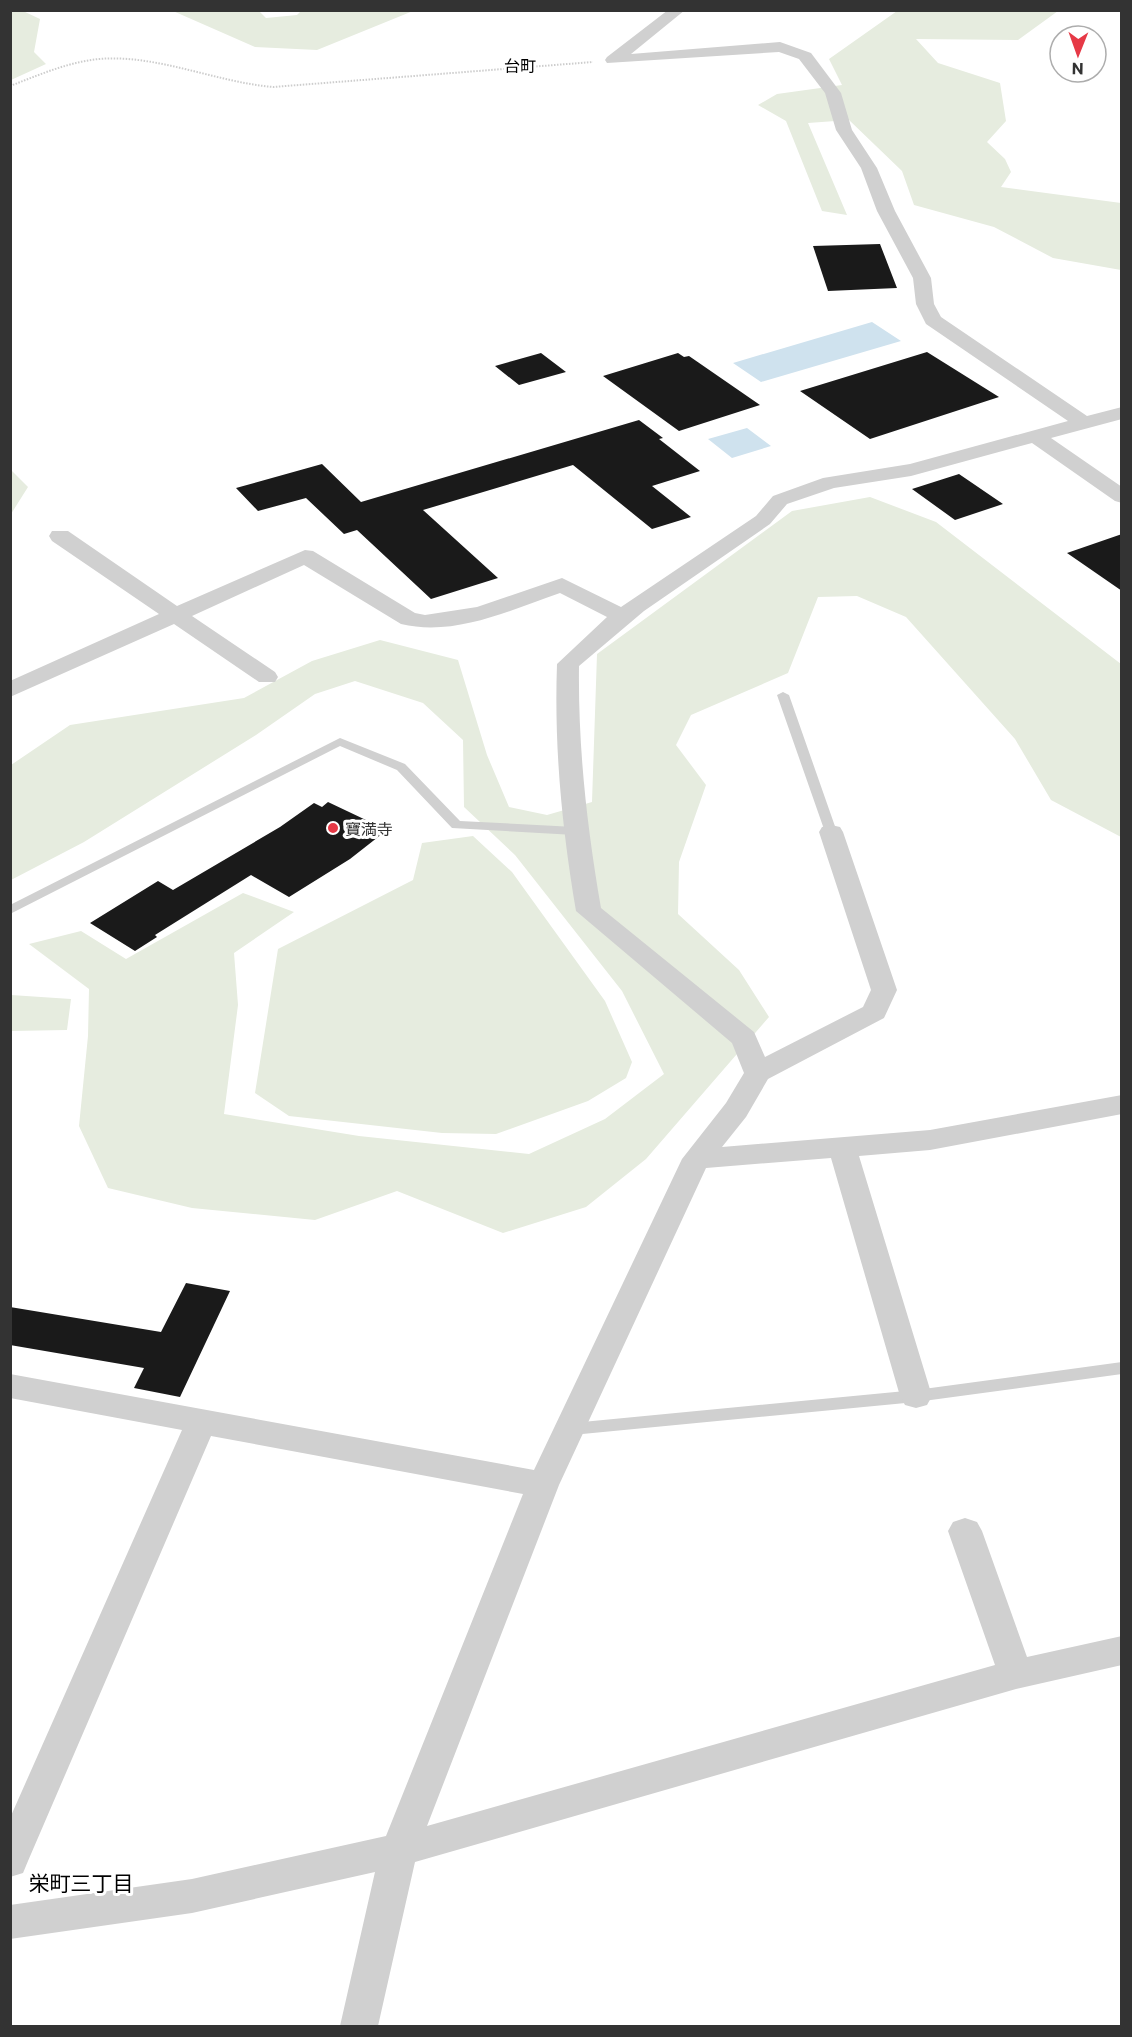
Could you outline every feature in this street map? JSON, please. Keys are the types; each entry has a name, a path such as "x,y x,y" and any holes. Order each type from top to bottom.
{"street":[{"path":"613,60 678,10"},
{"path":"613,60 780,47 805,56 833,93 844,130 869,168 886,211 922,278 925,304 933,320 1085,424"},
{"path":"758,1073 744,1038 589,911 575,831 566,700 568,664 585,646 624,616 763,520 780,500 830,482 911,470 1122,413"},
{"path":"1036,437 1122,497"},
{"path":"60,536 267,676"},
{"path":"10,690 304,556 410,619 423,623 453,620 562,585 624,616"},
{"path":"359,2026 399,1850 543,1485 572,1429 696,1159 736,1110 758,1073 874,1012 884,990 831,832"},
{"path":"696,1159 930,1140 1122,1104"},
{"path":"842,1148 916,1396"},
{"path":"10,1386 543,1485"},
{"path":"10,1862 202,1420"},
{"path":"965,1531 1016,1674"},
{"path":"10,1923 192,1896 399,1850 1016,1674 1122,1650"}],"lane":[{"path":"783,695 831,832"},
{"path":"10,910 340,742 401,766 456,825 575,831"},
{"path":"572,1429 916,1396 1122,1368"}],"path":[{"path":"10,86 79,62 112,59 147,63 244,86 273,87 613,60"}],"shaded area":[{"path":"10,11 23,11 40,19 34,52 46,64 11,80"},
{"path":"173,11 259,11 266,18 297,15 301,11 413,11 317,50 255,47"},
{"path":"897,11 1058,11 1018,40 916,39 938,63 1000,83 1006,121 987,142 1005,159 1011,172 1001,187 1121,203 1121,270 1053,258 994,227 914,205 902,171 849,120 808,123 847,215 822,211 786,121 758,105 777,94 842,85 829,59"},
{"path":"11,470 28,487 11,514"},
{"path":"870,497 936,522 1121,664 1121,837 1051,800 1015,739 906,617 857,596 818,597 788,673 691,715 676,745 706,785 679,862 678,914 739,970 769,1017 646,1159 586,1207 503,1233 397,1191 315,1220 192,1208 108,1188 79,1126 88,1036 89,989 29,944 81,931 126,959 243,893 294,912 234,953 238,1005 224,1114 359,1136 529,1154 605,1119 664,1074 622,991 515,855 464,807 463,740 423,703 355,681 315,694 256,735 84,842 11,880 11,765 70,725 244,698 312,661 380,640 458,660 487,755 509,807 547,815 592,802 597,654 792,511"},
{"path":"473,836 512,872 605,1001 632,1062 626,1078 588,1101 496,1134 442,1133 289,1116 255,1093 278,949 413,880 422,843"},
{"path":"11,995 71,999 67,1030 11,1031"}],"water":[{"path":"872,322 901,341 761,382 733,363"},
{"path":"747,428 771,446 732,458 708,439"}],"building":[{"path":"880,244 897,288 828,291 813,246"},
{"path":"927,352 999,397 870,439 800,391"},
{"path":"541,353 566,372 519,385 495,366"},
{"path":"678,353 684,357 689,356 760,405 679,431 603,376"},
{"path":"639,420 700,471 652,486 691,517 652,529 573,465 423,510 498,578 431,599 357,530 344,534 306,498 258,511 236,488 322,464 361,502"},
{"path":"959,474 1003,504 955,520 912,489"},
{"path":"1122,534 1122,591 1067,553"},
{"path":"328,802 387,830 350,859 289,897 251,875 155,935 157,937 135,951 90,923 158,881 173,890 280,827 314,803 322,807"},
{"path":"186,1283 230,1291 180,1397 134,1388 144,1368 10,1345 10,1307 161,1332"}],"place":[{"name":"寶満寺","path":"333,828"}],"district":[{"name":"台町","path":"520,65"},
{"name":"栄町三丁目","path":"81,1882"}]}
